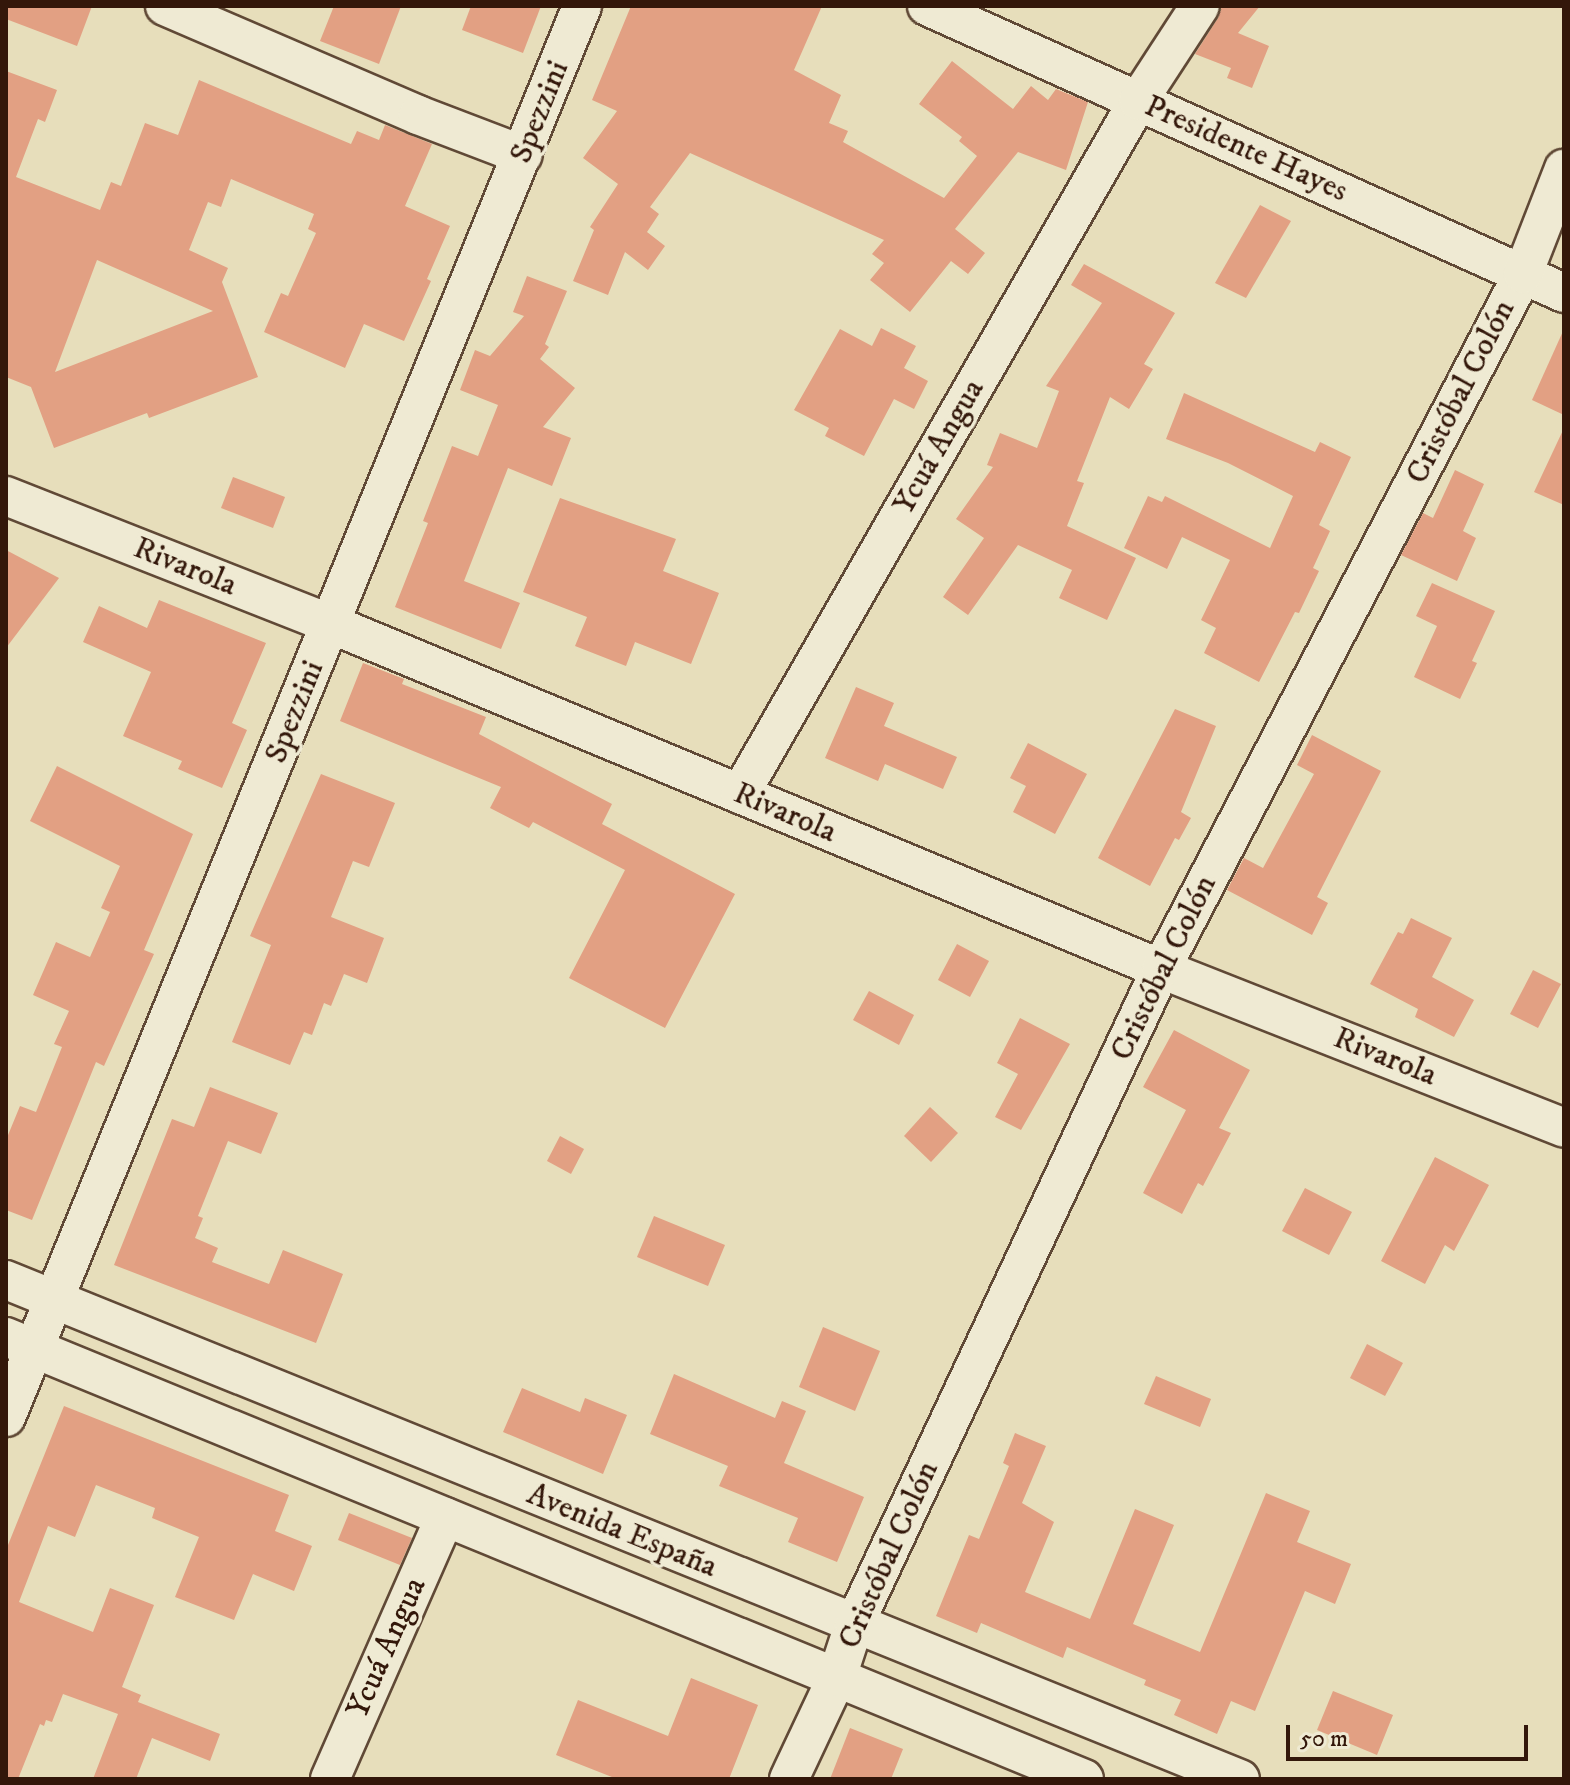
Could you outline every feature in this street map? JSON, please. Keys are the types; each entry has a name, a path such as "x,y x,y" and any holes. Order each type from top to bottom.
{"street":[{"path":"165,6 418,115 523,155"},
{"name":"Spezzini","path":"6,1417 20,1343 53,1301 582,6"},
{"name":"Presidente Hayes","path":"927,6 1564,293"},
{"name":"Ycuá Angua","path":"740,794 1138,101 1200,6"},
{"name":"Cristóbal Colón","path":"789,1779 837,1677 854,1625 1161,969 1523,274 1564,169"},
{"name":"Rivarola","path":"6,496 331,624 1161,969 1564,1128"},
{"name":"Avenida España","path":"6,1280 1240,1779"},
{"name":"Avenida España","path":"20,1343 1084,1779"},
{"name":"Ycuá Angua","path":"330,1779 445,1517"}],"building":[{"path":"6,6 92,6 77,46 6,19"},
{"path":"334,6 401,6 379,64 320,41"},
{"path":"471,6 541,6 523,53 462,30"},
{"path":"631,6 822,6 794,70 841,95 829,123 848,131 843,142 944,198 977,156 959,141 962,137 919,104 952,61 1013,109 1031,86 1048,100 1056,89 1088,102 1066,170 1018,152 955,229 985,253 968,274 951,261 910,312 870,280 884,263 872,254 884,240 690,153 650,207 659,214 647,232 665,246 648,270 625,252 608,295 573,281 594,230 590,227 618,184 583,158 617,111 592,100"},
{"path":"1222,6 1260,6 1238,33 1269,46 1252,88 1227,78 1231,68 1195,54"},
{"path":"6,71 57,90 45,122 38,119 16,177 100,210 111,182 121,186 145,123 178,135 199,80 351,144 357,131 379,140 385,125 432,144 405,206 450,226 427,279 431,281 404,341 364,324 345,368 264,332 281,293 288,296 316,233 308,229 314,214 231,179 221,207 208,202 189,250 228,268 222,282 258,377 149,418 147,413 54,448 31,387 6,377","holes":["97,260 213,311 55,372"]},
{"path":"1260,205 1291,221 1246,298 1215,283"},
{"path":"1084,264 1175,313 1144,364 1153,369 1129,409 1110,397 1077,481 1084,483 1067,526 1136,558 1107,620 1059,598 1072,570 1018,545 968,615 943,597 984,538 956,519 993,467 987,465 1000,433 1037,448 1059,391 1046,386 1102,303 1071,285"},
{"path":"527,276 567,291 545,344 549,347 540,359 575,388 543,427 571,438 552,486 508,468 464,581 520,603 501,649 395,607 428,523 423,521 452,446 478,456 498,405 460,390 475,350 490,356 524,316 513,312"},
{"path":"881,328 916,346 904,368 928,381 914,409 894,399 864,456 825,436 829,428 794,410 840,329 872,346"},
{"path":"1564,329 1564,415 1532,400"},
{"path":"1184,393 1315,452 1320,442 1351,457 1319,525 1330,531 1313,568 1319,571 1259,682 1204,653 1216,628 1201,620 1230,560 1182,537 1167,569 1124,548 1148,496 1162,502 1165,496 1270,548 1293,496 1228,463 1166,439"},
{"path":"1564,428 1564,505 1534,492"},
{"path":"1455,470 1484,484 1463,531 1476,538 1457,581 1401,555 1423,513 1433,518"},
{"path":"233,477 285,497 273,528 221,508"},
{"path":"560,498 676,539 663,571 719,593 691,664 635,642 626,666 575,646 587,617 523,592"},
{"path":"6,550 59,578 6,648"},
{"path":"1432,583 1495,611 1472,661 1477,663 1460,699 1414,677 1437,626 1416,616"},
{"path":"159,600 266,643 232,723 247,730 222,788 178,769 182,761 123,736 151,672 83,642 99,606 147,628"},
{"path":"363,663 404,679 402,684 486,717 479,734 612,804 602,824 735,894 665,1028 569,978 625,870 533,822 529,828 490,808 501,787 340,721"},
{"path":"856,687 894,703 884,726 957,757 943,789 885,764 878,781 825,758"},
{"path":"1175,709 1216,726 1181,812 1191,818 1179,840 1175,838 1150,886 1098,858"},
{"path":"1312,735 1381,771 1317,897 1328,903 1312,935 1227,890 1244,858 1263,868 1314,774 1297,765"},
{"path":"1028,743 1087,774 1055,834 1013,812 1026,786 1010,778"},
{"path":"57,766 193,834 144,950 154,954 104,1066 96,1062 32,1220 6,1210 6,1140 20,1106 36,1112 62,1047 54,1044 69,1011 33,995 56,942 90,957 110,912 101,908 120,866 30,821"},
{"path":"321,774 395,803 369,867 353,861 331,917 384,938 367,983 344,974 331,1006 324,1003 312,1035 304,1032 290,1065 232,1042 271,945 250,936"},
{"path":"1411,918 1452,938 1432,977 1474,1000 1454,1037 1415,1017 1418,1009 1370,984 1398,932 1403,934"},
{"path":"957,944 989,961 970,997 938,980"},
{"path":"1533,970 1561,984 1538,1028 1510,1014"},
{"path":"869,991 914,1015 899,1045 853,1020"},
{"path":"1020,1018 1070,1044 1021,1130 995,1117 1018,1074 997,1063"},
{"path":"1174,1030 1250,1070 1219,1128 1231,1133 1203,1186 1198,1183 1182,1214 1143,1193 1186,1110 1143,1087"},
{"path":"210,1087 278,1113 261,1154 228,1141 198,1216 203,1218 195,1238 218,1248 212,1262 269,1284 283,1250 343,1274 316,1343 114,1265 172,1119 194,1127"},
{"path":"930,1107 958,1133 931,1162 904,1136"},
{"path":"560,1136 584,1149 571,1174 547,1161"},
{"path":"1435,1157 1489,1185 1454,1251 1445,1245 1425,1284 1381,1261"},
{"path":"1305,1188 1352,1212 1329,1255 1282,1231"},
{"path":"654,1216 725,1245 708,1286 637,1257"},
{"path":"823,1327 880,1351 855,1411 799,1387"},
{"path":"1367,1344 1403,1363 1385,1396 1350,1378"},
{"path":"674,1374 775,1418 782,1401 806,1411 784,1463 864,1497 837,1562 788,1542 798,1518 719,1486 728,1466 650,1434"},
{"path":"1156,1376 1211,1399 1200,1427 1144,1404"},
{"path":"522,1388 580,1412 585,1398 627,1415 603,1474 503,1432"},
{"path":"64,1406 289,1495 275,1531 312,1546 294,1591 253,1574 234,1620 175,1597 199,1537 152,1518 155,1508 96,1485 75,1537 48,1526 19,1602 93,1632 110,1588 154,1605 122,1687 141,1695 138,1702 220,1734 210,1761 152,1738 136,1779 93,1779 118,1714 63,1694 52,1722 46,1720 44,1726 40,1724 18,1779 6,1779 6,1550"},
{"path":"1015,1433 1046,1446 1022,1503 1054,1522 1025,1592 1090,1619 1135,1509 1174,1525 1133,1624 1200,1652 1266,1493 1310,1511 1297,1542 1351,1564 1335,1604 1305,1591 1255,1711 1231,1701 1217,1734 1174,1715 1181,1700 1144,1685 1146,1680 1067,1647 1063,1658 981,1623 977,1633 936,1616 969,1535 979,1539 1009,1466 1003,1463"},
{"path":"349,1513 412,1538 400,1565 338,1540"},
{"path":"691,1678 758,1705 729,1779 617,1779 556,1755 578,1700 668,1736"},
{"path":"1333,1691 1393,1715 1377,1755 1317,1730"},
{"path":"850,1728 903,1749 891,1779 830,1779"}]}
